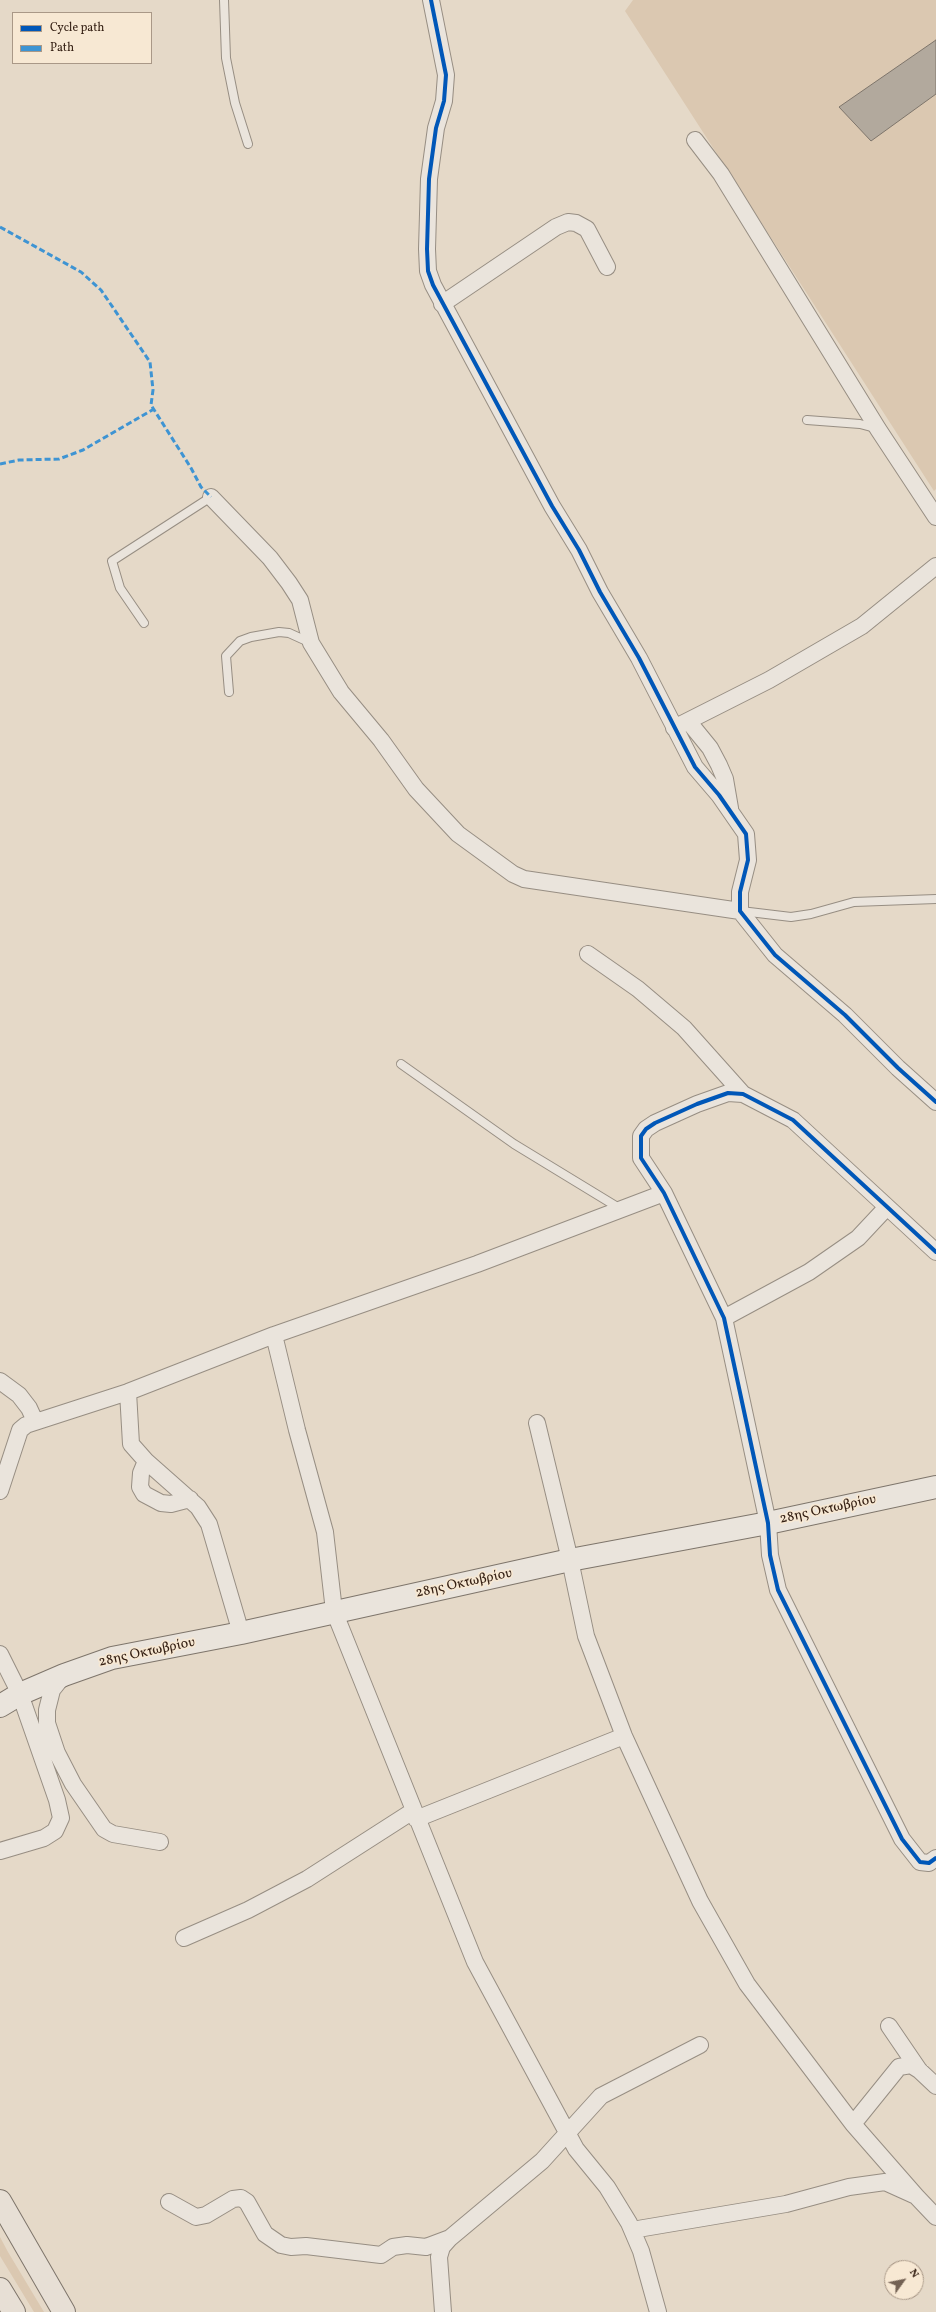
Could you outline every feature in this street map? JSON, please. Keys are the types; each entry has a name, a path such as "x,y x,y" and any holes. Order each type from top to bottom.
{"highway":[{"path":"0,2201 64,2312"},
{"path":"0,2289 14,2312"}],"street":[{"path":"431,0 446,76 444,101 436,128 431,160 427,249 428,271 442,304 552,506 580,550 600,592 639,658 695,767 731,812 746,834 748,860 740,892 740,911 774,955 845,1015 898,1068 936,1102"},
{"path":"695,140 721,174 878,429 936,517"},
{"path":"442,304 556,227 568,222 576,223 587,229 607,267"},
{"path":"211,497 270,558 289,583 300,600 311,643 341,692 381,740 416,789 458,834 513,874 524,879 740,911"},
{"path":"674,728 769,680 862,626 936,566"},
{"path":"688,721 710,748 719,765 725,779 731,812"},
{"path":"588,954 638,989 684,1028 743,1094"},
{"path":"936,1252 793,1120 743,1094 735,1092 697,1104 646,1129 640,1142 641,1158 664,1193 724,1318 768,1523 770,1555 778,1590 902,1839 920,1862 929,1863 936,1858"},
{"path":"0,1491 20,1430 35,1422 128,1392 274,1334 477,1264 619,1208 664,1193"},
{"path":"724,1318 810,1272 858,1238 887,1206"},
{"path":"274,1334 297,1430 325,1532 334,1611 347,1640 415,1815 480,1972 576,2149 607,2187 632,2230 641,2251 658,2312"},
{"path":"0,1381 19,1395 35,1422"},
{"path":"128,1392 131,1444 146,1461 190,1499 209,1524 241,1633"},
{"path":"537,1423 570,1560 586,1636 624,1736 673,1847 721,1941 747,1984 853,2124 936,2217"},
{"path":"146,1461 141,1473 140,1487 144,1494 161,1503 171,1504 190,1499"},
{"name":"28ης Οκτωβρίου","path":"0,1706 20,1694 64,1675 112,1658 241,1633 334,1611 457,1587 570,1560 768,1523 936,1487"},
{"path":"0,1654 20,1694 57,1800 61,1818 54,1831 44,1838 0,1851"},
{"path":"64,1675 52,1690 47,1710 47,1723 57,1753 74,1784 104,1829 113,1834 160,1842"},
{"path":"184,1938 248,1910 307,1880 415,1815 624,1736"},
{"path":"889,2026 920,2070 936,2086"},
{"path":"443,2312 439,2257 442,2247 450,2238 542,2161 601,2096 700,2045"},
{"path":"853,2124 899,2068 911,2066 920,2070"},
{"path":"632,2230 786,2204 865,2183 885,2182 916,2196"},
{"path":"169,2202 196,2217 206,2215 233,2199 241,2198 247,2202 265,2234 280,2245 291,2247 306,2246 381,2255 393,2247 407,2244 426,2247 450,2238"}],"lane":[{"path":"224,0 226,58 236,103 248,144"},
{"path":"807,420 860,424 878,429"},
{"path":"144,623 120,588 112,561 211,497"},
{"path":"229,692 226,656 240,641 255,636 279,632 289,634 311,643"},
{"path":"740,911 792,917 811,914 854,902 936,899"},
{"path":"401,1064 514,1144 619,1208"}],"shaded area":[{"path":"633,0 936,0 936,489 934,491 625,11"},
{"path":"0,2237 44,2312 34,2312 0,2256"}],"building":[{"path":"936,40 936,94 871,141 839,107"}],"marked path":[{"path":"0,227 81,272 101,290 150,362 153,390 151,405 191,468 201,487 211,497"},
{"path":"0,464 19,460 59,459 83,450 154,409"}],"cycle path":[{"path":"431,0 446,75 444,101 436,128 429,179 427,249 428,271 433,285 552,506 579,550 600,592 639,658 695,767 719,795 746,834 748,860 740,892 740,911 775,955 845,1015 898,1068 936,1102"},
{"path":"936,1252 793,1120 743,1094 728,1093 697,1104 655,1123 646,1129 641,1136 641,1158 664,1193 724,1318 768,1523 770,1555 778,1590 902,1839 920,1862 929,1863 936,1858"}]}
